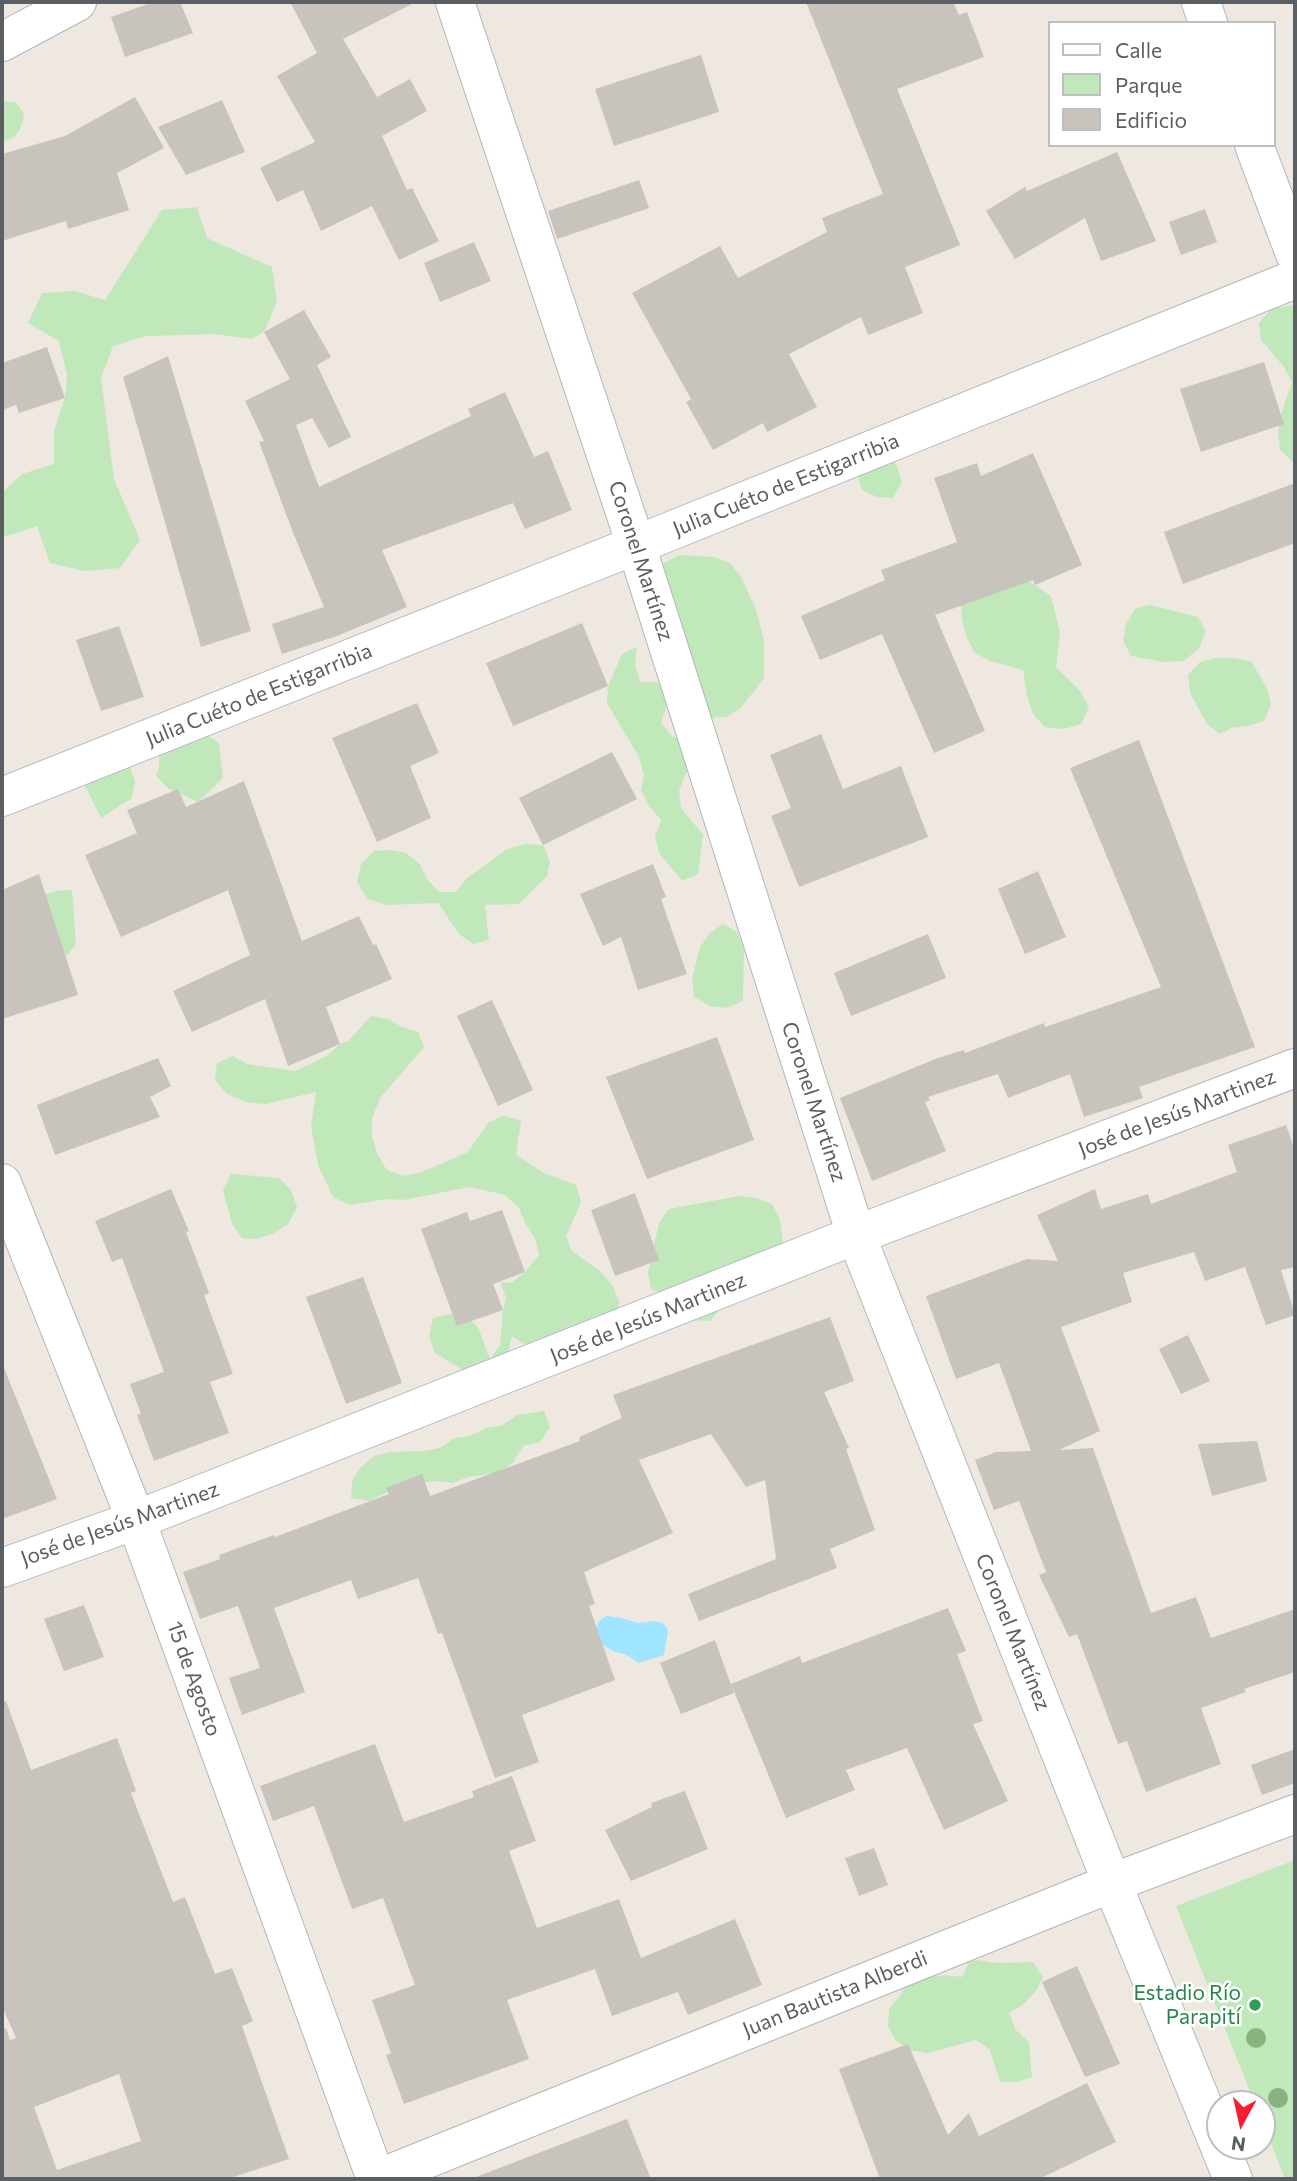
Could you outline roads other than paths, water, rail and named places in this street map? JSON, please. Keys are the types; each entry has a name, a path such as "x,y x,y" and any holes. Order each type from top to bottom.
{"street":[{"path":"2,43 77,2"},
{"name":"Coronel Martínez","path":"455,2 636,545 856,1235 1112,1883 1233,2179"},
{"path":"1200,2 1208,21"},
{"path":"1255,147 1295,254"},
{"name":"Julia Cuéto de Estigarribia","path":"2,797 1295,279"},
{"name":"José de Jesús Martinez","path":"2,1568 136,1520 856,1235 1295,1068"},
{"name":"15 de Agosto","path":"2,1183 136,1520 376,2179"},
{"name":"Juan Bautista Alberdi","path":"376,2179 1112,1883 1295,1814"}],"water":[{"path":"606,1616 638,1623 655,1621 664,1624 668,1630 664,1655 639,1663 601,1644 596,1629 599,1621"}],"place":[{"name":"Estadio Río Parapití","path":"1255,2005"}]}
